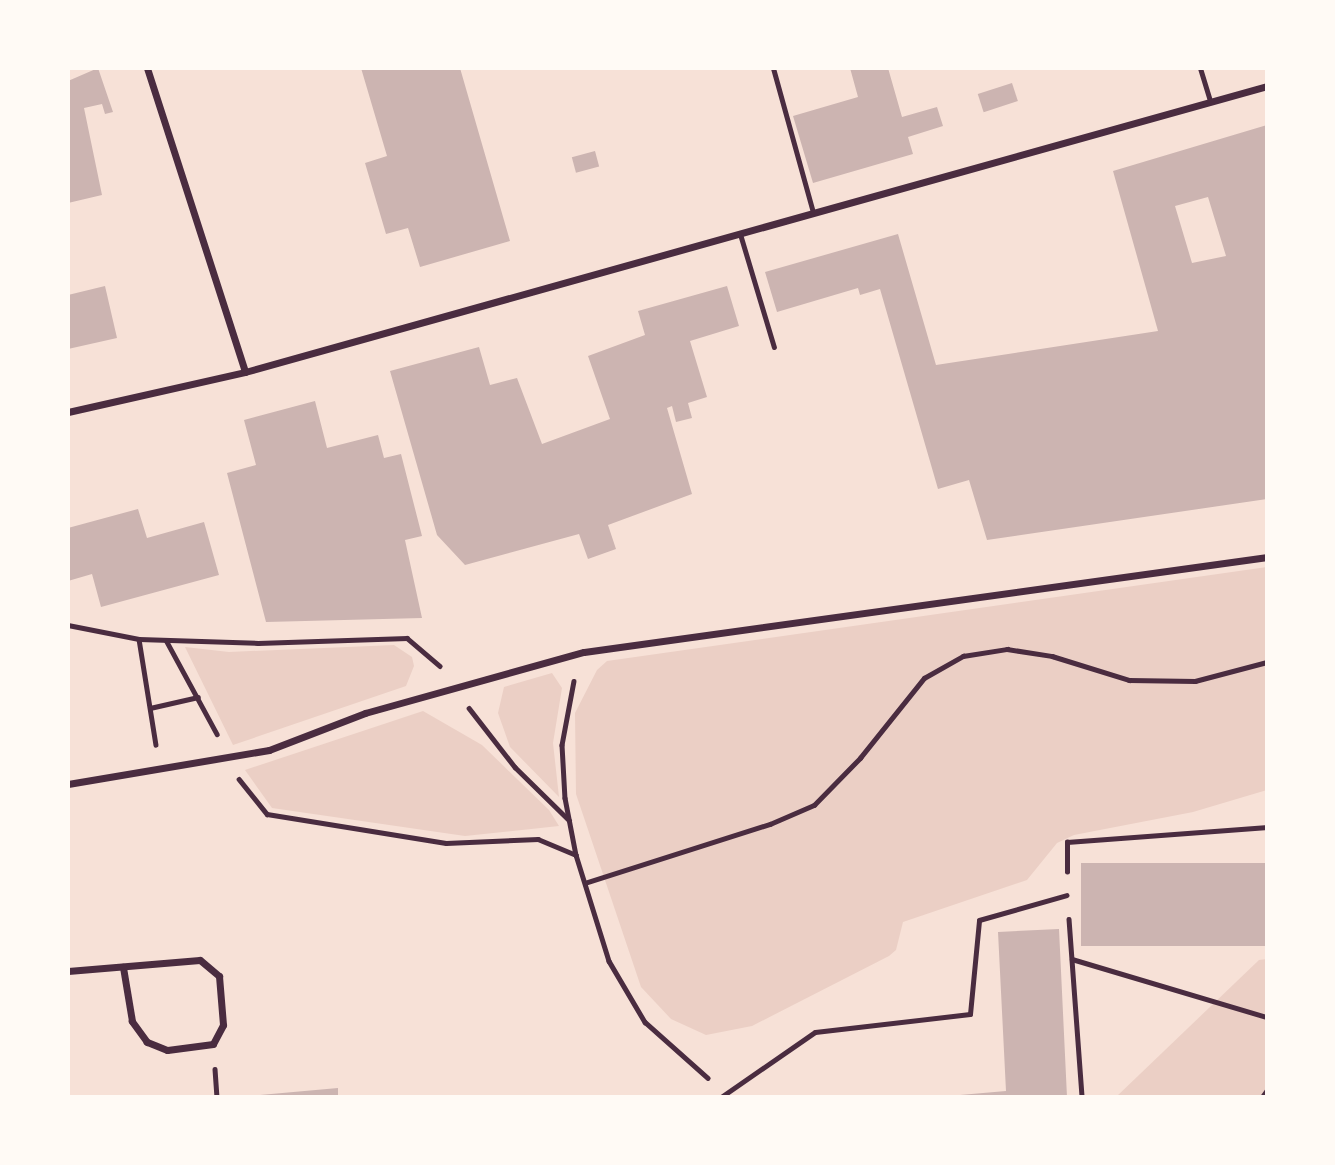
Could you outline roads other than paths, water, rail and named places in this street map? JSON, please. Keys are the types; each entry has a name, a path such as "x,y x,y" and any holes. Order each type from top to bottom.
{"street":[{"path":"146,68 245,372"},
{"path":"68,412 245,372 1267,86"},
{"path":"68,784 230,760 269,750 365,713 584,652 1267,556"},
{"path":"68,971 200,960 219,976 223,1025 213,1044 167,1049 147,1042 132,1021 123,967"}],"lane":[{"path":"772,68 813,212"},
{"path":"1200,68 1209,101"},
{"path":"740,234 774,347"},
{"path":"723,1094 815,1032 971,1014 978,920 1067,895"}]}
